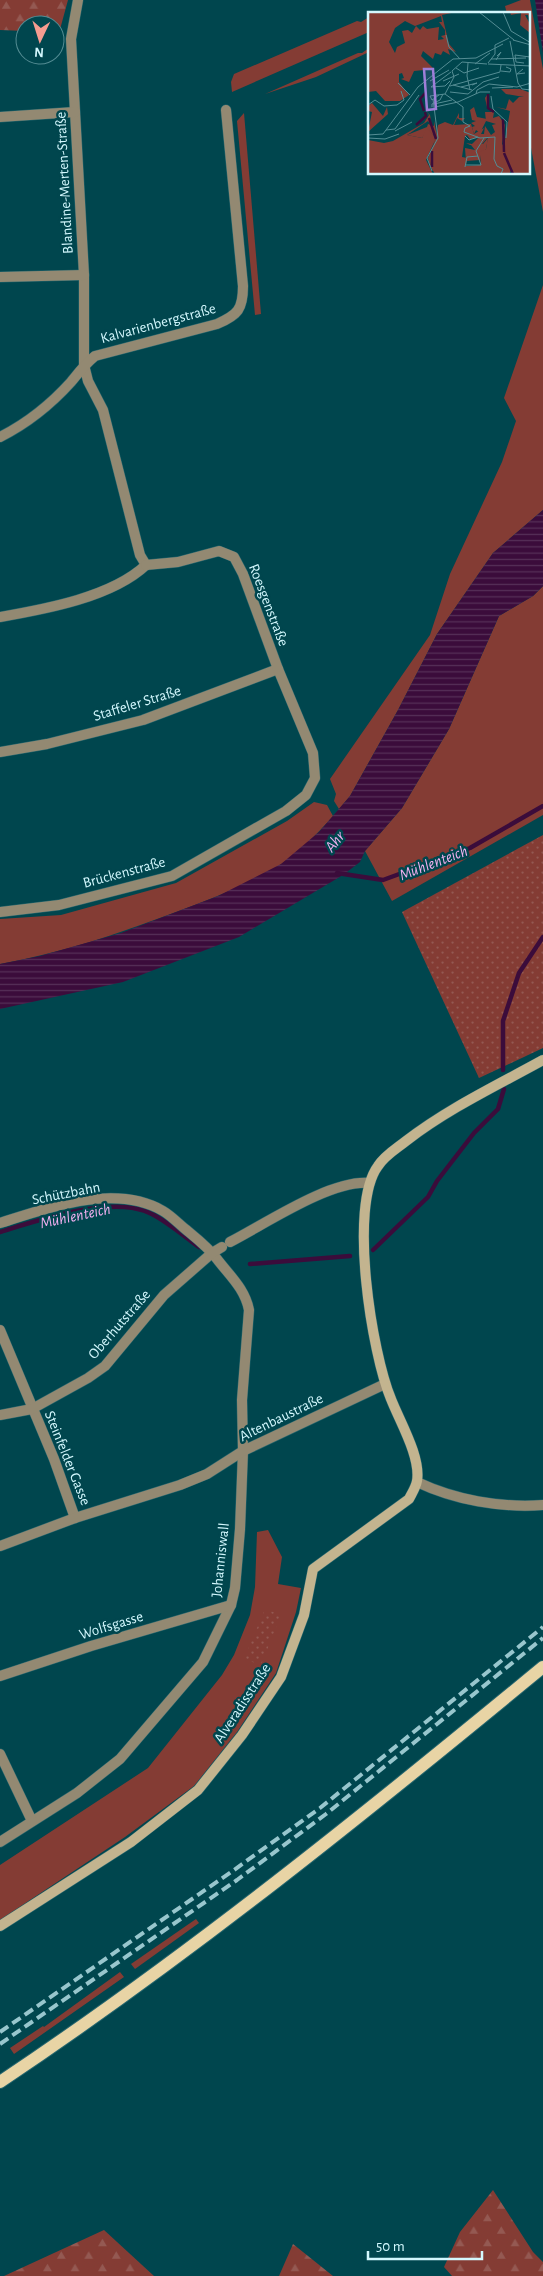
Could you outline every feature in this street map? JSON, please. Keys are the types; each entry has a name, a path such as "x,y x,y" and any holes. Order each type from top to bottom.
{"main road":[{"path":"0,2082 68,2036 255,1900 543,1667"}],"street":[{"name":"Blandine-Merten-Straße","path":"78,0 71,39 84,275 84,365"},
{"name":"Kalvarienbergstraße","path":"0,436 17,428 35,414 70,383 84,365 95,356 217,324 238,311 243,300 243,286 226,110"},
{"path":"0,117 75,112"},
{"path":"0,277 84,275"},
{"path":"0,617 73,600 113,588 135,576 146,565 140,555 103,410 88,381 84,365"},
{"name":"Roesgenstraße","path":"146,565 178,562 219,550 234,557 243,574 278,669 313,753 315,778"},
{"name":"Staffeler Straße","path":"0,752 48,744 143,720 278,669"},
{"name":"Brückenstraße","path":"0,912 59,905 172,876 286,811 306,795 315,778"},
{"path":"543,1060 441,1116 385,1157 376,1167 369,1183 366,1203 365,1280 372,1328 385,1384 417,1463 417,1482 441,1493 515,1507 543,1505"},
{"name":"Oberhutstraße","path":"0,1415 32,1408 88,1378 105,1366 164,1295 212,1253 226,1244 322,1193 355,1182 369,1183"},
{"name":"Schützbahn","path":"0,1224 70,1204 100,1199 129,1199 163,1211 212,1253"},
{"name":"Johanniswall","path":"0,1842 77,1793 120,1759 203,1662 230,1605 235,1588 240,1529 243,1451 242,1400 249,1310 247,1300 241,1290 212,1253"},
{"name":"Steinfelder Gasse","path":"0,1330 54,1458 75,1518"},
{"name":"Altenbaustraße","path":"0,1546 75,1518 180,1485 207,1474 243,1451 385,1384"},
{"name":"Alveradisstraße","path":"0,1926 131,1842 198,1790 242,1735 281,1677 304,1615 313,1569 409,1499 417,1482"},
{"name":"Wolfsgasse","path":"0,1676 90,1646 230,1605"},
{"path":"0,1754 32,1821"}],"green space":[{"path":"0,0 68,0 64,15 15,15 15,31 0,30"},
{"path":"521,0 530,0 543,69 543,212 530,142 530,12 506,12 505,6"},
{"path":"368,18 368,32 232,92 231,82 234,74 357,21 361,22"},
{"path":"368,49 368,52 316,77 265,94 358,53 362,53"},
{"path":"244,113 261,314 255,315 237,121"},
{"path":"543,285 543,510 493,553 437,634 398,710 350,796 339,809 334,801 336,794 330,779 430,635 450,574 502,462 516,421 504,398"},
{"path":"543,586 543,815 392,901 365,851 402,808 449,729 499,616 533,596"},
{"path":"314,802 327,805 333,816 295,854 255,879 203,902 111,935 67,949 0,964 0,919 61,915 176,883 287,821"},
{"path":"543,835 543,1048 479,1078 402,912"},
{"path":"268,1530 282,1557 278,1584 301,1588 296,1612 276,1673 237,1732 194,1786 125,1837 0,1920 0,1865 148,1768 222,1675 234,1655 250,1615 255,1587 257,1532"},
{"path":"265,1609 281,1615 261,1665 244,1659"},
{"path":"196,1919 199,1923 135,1969 131,1964"},
{"path":"120,1972 124,1977 14,2054 10,2048 44,2027"},
{"path":"493,2190 533,2252 543,2262 543,2276 452,2276 444,2267 460,2232"},
{"path":"104,2230 154,2276 4,2276"},
{"path":"293,2244 333,2276 279,2276"}],"water":[{"path":"535,0 543,0 543,53"},
{"name":"Ahr","path":"543,510 543,586 533,596 499,616 449,729 402,808 365,851 360,862 343,875 239,937 123,982 0,1009 0,964 40,956 121,933 218,896 281,864 319,832 350,796 398,710 437,634 493,553"}],"waterway":[{"name":"Mühlenteich","path":"337,873 383,880 470,848 543,806"},
{"name":"Mühlenteich","path":"503,1070 503,1021 519,973 543,937"},
{"name":"Mühlenteich","path":"373,1250 428,1197 437,1181 474,1133 498,1109 504,1089"},
{"name":"Mühlenteich","path":"0,1232 53,1216 93,1208 130,1207 158,1217 199,1247"},
{"name":"Mühlenteich","path":"250,1264 350,1256"}],"railway":[{"path":"0,2032 320,1808 543,1627"},
{"path":"0,2044 237,1880 326,1814 543,1638"}]}
